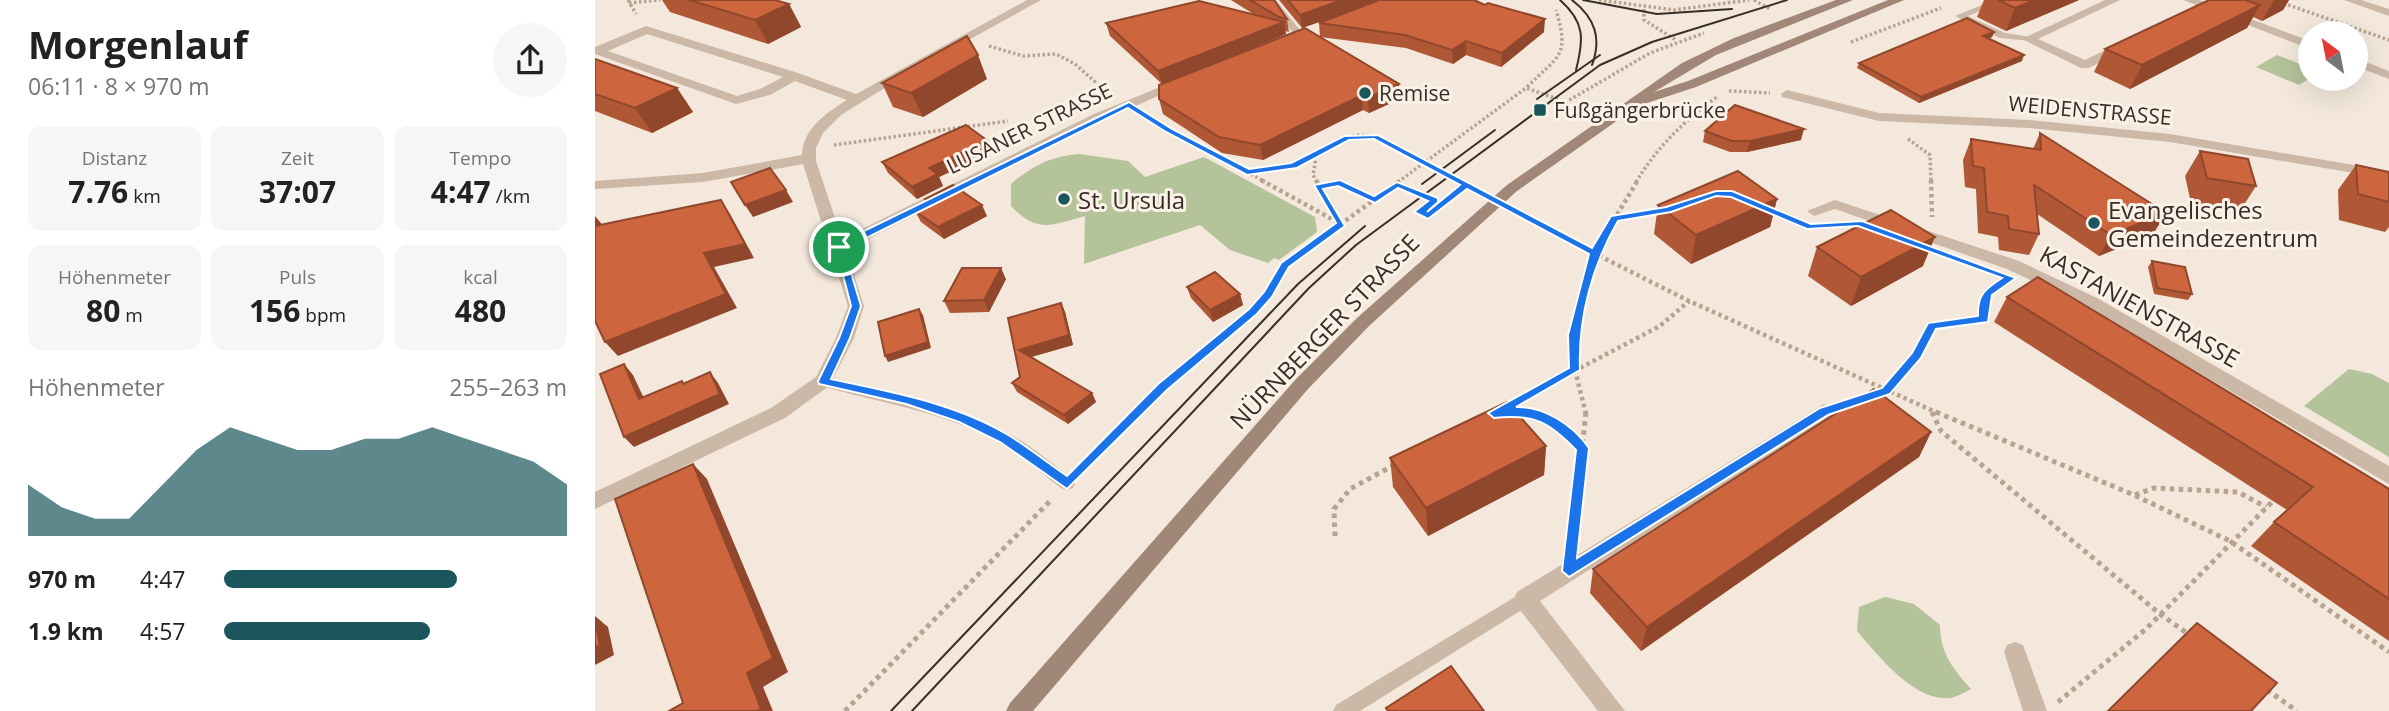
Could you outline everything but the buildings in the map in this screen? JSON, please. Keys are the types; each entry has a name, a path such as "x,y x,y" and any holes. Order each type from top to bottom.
{"main road":[{"path":"1633,103 1665,76 1705,55 1847,0"},
{"name":"NÜRNBERGER STRASSE","path":"1018,711 1302,384 1363,322 1512,188 1633,103 1692,84 1898,0"}],"street":[{"path":"595,502 778,413 824,381 845,338 856,306 809,153 817,131 836,113 857,99 1035,0"},
{"path":"2028,39 2114,0"},
{"path":"2189,0 2298,41"},
{"path":"2350,0 2389,13"},
{"path":"2196,13 2208,7"},
{"path":"794,76 765,92 736,100 597,51 646,30 794,76 857,99"},
{"path":"2028,39 2085,65 2134,42"},
{"path":"2368,67 2389,75"},
{"name":"LUSANER STRASSE","path":"839,247 1129,104 1190,80"},
{"name":"WEIDENSTRASSE","path":"1787,94 1879,117 2029,124 2170,138 2389,175"},
{"path":"595,185 719,176 767,169 809,153"},
{"name":"KASTANIENSTRASSE","path":"1814,211 1835,204 2013,265 2091,302 2389,476"},
{"path":"1613,711 1525,599 1824,411"},
{"path":"2015,652 2035,711"}],"lane":[{"path":"1271,0 1300,36"},
{"path":"2002,0 1960,16 2003,36 2028,39"},
{"path":"824,381 908,400 963,419 1004,438 1067,484"},
{"path":"1343,711 1525,599"}],"path":[{"path":"629,3 660,0"},
{"path":"1598,0 1644,9 1711,8 1749,0"},
{"path":"1754,0 1771,9"},
{"path":"2274,0 2389,40"},
{"path":"1840,46 1950,5"},
{"path":"1526,88 1566,102 1636,58 1677,40 1644,20 1644,9"},
{"path":"845,711 1163,387 1253,312 1268,295 1285,265 1526,88 1559,55 1565,40 1556,10"},
{"path":"964,39 1023,56 1056,54 1075,64 1115,100 1129,104 1169,131 1341,224"},
{"path":"1569,571 1586,412 1575,370 1573,335 1594,253 1650,159 1686,119 1739,84"},
{"path":"1727,90 1787,94"},
{"path":"809,153 1008,121"},
{"path":"1247,172 1294,166 1356,135 1375,136 1574,243 1689,301 1931,411 2134,495 2229,541 2389,652"},
{"path":"1903,135 1930,155 1932,237"},
{"path":"1316,157 1313,175 1317,187 1341,224"},
{"path":"1317,187 1340,183 1375,200"},
{"path":"1397,184 1435,200 1419,212 1428,216 1467,185"},
{"path":"1765,208 1799,222"},
{"path":"1614,219 1668,210"},
{"path":"1874,395 1886,391 1917,355 1932,326 1984,320 1983,304 1987,293 2011,278 1998,273"},
{"path":"1583,448 1563,429 1542,416 1521,411 1494,413 1660,326 1689,301"},
{"path":"1931,411 1941,431 2160,614 2202,644"},
{"path":"1335,536 1334,509 1350,489 1398,463"},
{"path":"2134,495 2154,488 2238,492 2266,507"},
{"path":"2046,711 2147,629 2229,541 2273,501"},
{"path":"2255,681 2297,711"}],"green space":[{"path":"2277,55 2298,63 2298,85 2256,67"},
{"path":"1079,154 1128,161 1145,177 1204,157 1315,217 1317,232 1279,260 1274,258 1268,263 1230,250 1200,225 1084,264 1085,216 1054,224 1037,224 1020,215 1011,206 1011,184 1034,167"},
{"path":"2349,369 2372,374 2389,383 2389,457 2304,406"},
{"path":"1885,597 1914,604 1940,625 1945,652 1971,689 1950,698 1923,693 1886,664 1857,631 1859,607"}],"tram line":[{"path":"1560,0 1574,16 1580,32 1576,70"},
{"path":"1572,0 1586,14 1594,29 1596,46 1594,59"},
{"path":"1583,0 1657,14 1732,9"},
{"path":"912,711 1309,288 1356,245 1600,65 1652,42 1787,0"},
{"path":"1594,59 1600,55"},
{"path":"1537,99 1594,59"},
{"path":"1592,65 1594,59"},
{"path":"1422,184 1495,130"},
{"path":"891,711 1298,284 1365,226"}],"place":[{"name":"Remise","path":"1365,93"},
{"name":"Fußgängerbrücke","path":"1540,110"},
{"name":"St. Ursula","path":"1064,199"},
{"name":"Evangelisches Gemeindezentrum","path":"2094,223"}],"route":[{"path":"839,247 856,306 845,338 824,381 908,400 963,419 1004,438 1067,484 1163,387 1253,312 1268,295 1285,265 1341,224 1317,187 1340,183 1375,200 1397,184 1435,200 1419,212 1428,216 1467,185 1594,253 1614,219 1668,210 1716,193 1732,194 1810,227 1859,223 2011,278 1987,293 1983,304 1984,320 1932,326 1917,355 1886,391 1824,411 1569,571 1583,448 1563,429 1542,416 1521,411 1494,413 1575,370 1573,335 1594,253 1521,214 1467,185 1375,136 1356,135 1347,138 1316,157 1294,166 1247,172 1169,131 1129,104 1074,128 839,247"}]}
